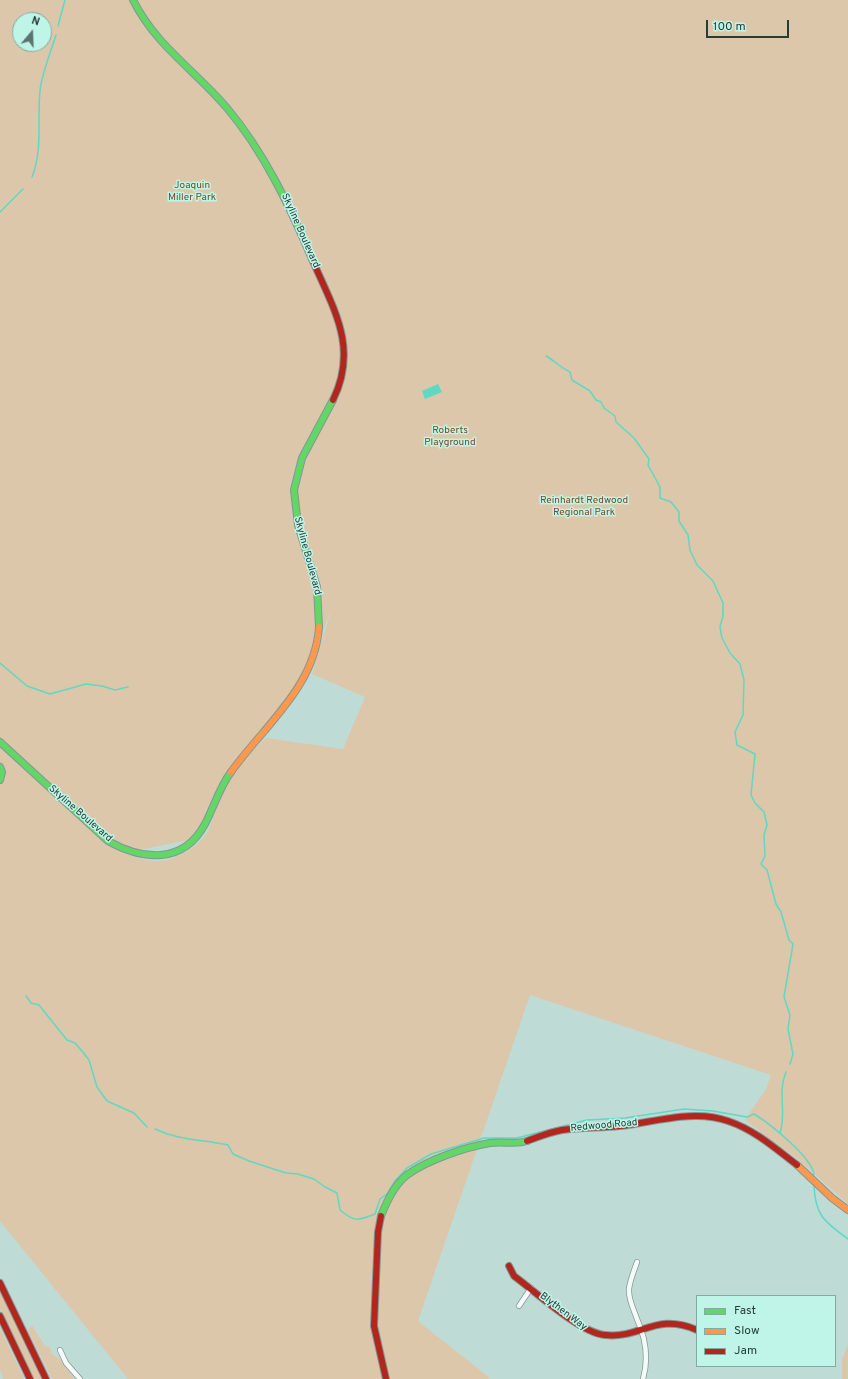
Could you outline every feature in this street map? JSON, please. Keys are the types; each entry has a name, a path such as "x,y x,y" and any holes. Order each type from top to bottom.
{"main road":[{"name":"Skyline Boulevard","path":"0,742 114,844 129,852 141,855 156,856 175,852 190,843 201,832 207,822 224,780 298,689 311,664 318,638 320,609 318,592 312,568 296,520 294,488 304,451 336,397 340,385 345,359 343,334 292,211 256,145 220,100 149,29 133,0"},
{"path":"0,767 2,772 0,780"},
{"name":"Redwood Road","path":"386,1379 374,1326 378,1232 381,1215 397,1186 407,1175 450,1153 491,1143 520,1143 560,1130 634,1124 695,1116 717,1118 729,1121 756,1134 802,1169 832,1198 848,1210"},
{"name":"Blythen Way","path":"509,1266 514,1276 590,1332 614,1337 628,1335 658,1323 677,1322 696,1330"},
{"path":"0,1283 33,1355 46,1379"},
{"path":"0,1316 30,1379"}],"street":[{"path":"637,1262 629,1290 630,1302 642,1329 647,1353 643,1379"},
{"path":"519,1306 531,1288"},
{"path":"60,1350 66,1363 80,1379"}],"green space":[{"name":"Reinhardt Redwood Regional Park","path":"0,0 848,0 848,1204 799,1160 745,1120 766,1089 771,1075 530,995 418,1321 491,1379 128,1379 0,1221","holes":["332,608 312,674 365,697 343,749 266,738 235,772 221,796 208,831 193,847 178,856 164,861 144,860 124,853 199,838 234,767 305,678"]},
{"path":"0,1292 42,1379 34,1379 0,1309"},
{"path":"32,1325 45,1346 49,1346 52,1354 60,1359 74,1379 52,1379 28,1331"},
{"path":"0,1328 24,1379 3,1379 0,1369"},
{"path":"848,1344 848,1379 842,1379 842,1360"}],"shaded area":[{"path":"438,384 442,392 425,399 422,391"}],"waterway":[{"path":"58,26 65,0"},
{"path":"32,177 39,145 39,102 41,85 56,35"},
{"path":"0,212 23,189"},
{"path":"546,356 570,372 572,380 590,391 596,400 601,402 604,408 615,416 616,422 634,438 649,459 648,465 660,487 660,498 671,502 679,512 679,521 688,535 690,550 697,565 713,581 723,603 723,616 720,627 722,638 730,653 740,664 744,680 743,715 735,732 737,745 755,754 751,795 755,803 764,812 767,825 764,835 765,856 761,864 767,870 776,904 781,912 789,940 793,944 784,997 790,1015 788,1029 793,1054 790,1064"},
{"path":"0,663 27,686 50,694 86,684 102,686 115,690 128,687"},
{"path":"26,996 31,1003 39,1005 67,1040 75,1043 89,1060 97,1087 107,1101 134,1113 147,1127"},
{"path":"780,1133 783,1118 782,1088 786,1072"},
{"path":"155,1129 182,1138 228,1145 233,1154 249,1161 286,1173 298,1174 314,1179 337,1193 340,1210 349,1217 356,1219 375,1214 380,1199 387,1194 395,1181 407,1168 431,1154 484,1138 517,1138 587,1120 625,1118 684,1109 713,1111 747,1117 754,1114 770,1125 799,1151 812,1168 814,1175"},
{"path":"814,1185 816,1204 819,1211 827,1223 848,1239"}],"traffic: fast":[{"path":"133,0 153,31 164,44 215,94 253,143 285,199 312,259"},
{"path":"319,627 317,587 298,525 294,490 302,458 333,400"},
{"path":"0,742 108,841 134,852 148,855 161,855 174,852 185,847 196,837 205,824 220,791 231,772"},
{"path":"0,767 2,772 0,780"},
{"path":"381,1216 395,1188 415,1169 436,1159 480,1145 490,1143 518,1143 527,1141"}],"traffic: slow":[{"path":"231,772 286,705 298,687 308,668 315,649 319,627"},
{"path":"797,1165 832,1198 848,1210"}],"traffic: jam":[{"path":"312,259 335,311 343,345 344,362 340,381 333,400"},
{"path":"527,1141 562,1130 620,1126 688,1116 702,1116 728,1121 747,1129 765,1140 797,1165"},
{"path":"381,1216 378,1232 374,1326 386,1379"},
{"path":"509,1266 514,1276 558,1311 595,1333 618,1335 649,1327 670,1324 683,1325 696,1330"},
{"path":"0,1283 46,1379"},
{"path":"0,1316 30,1379"}],"park label":[{"name":"Joaquin Miller Park","path":"192,192"},
{"name":"Roberts Playground","path":"450,436"}]}
